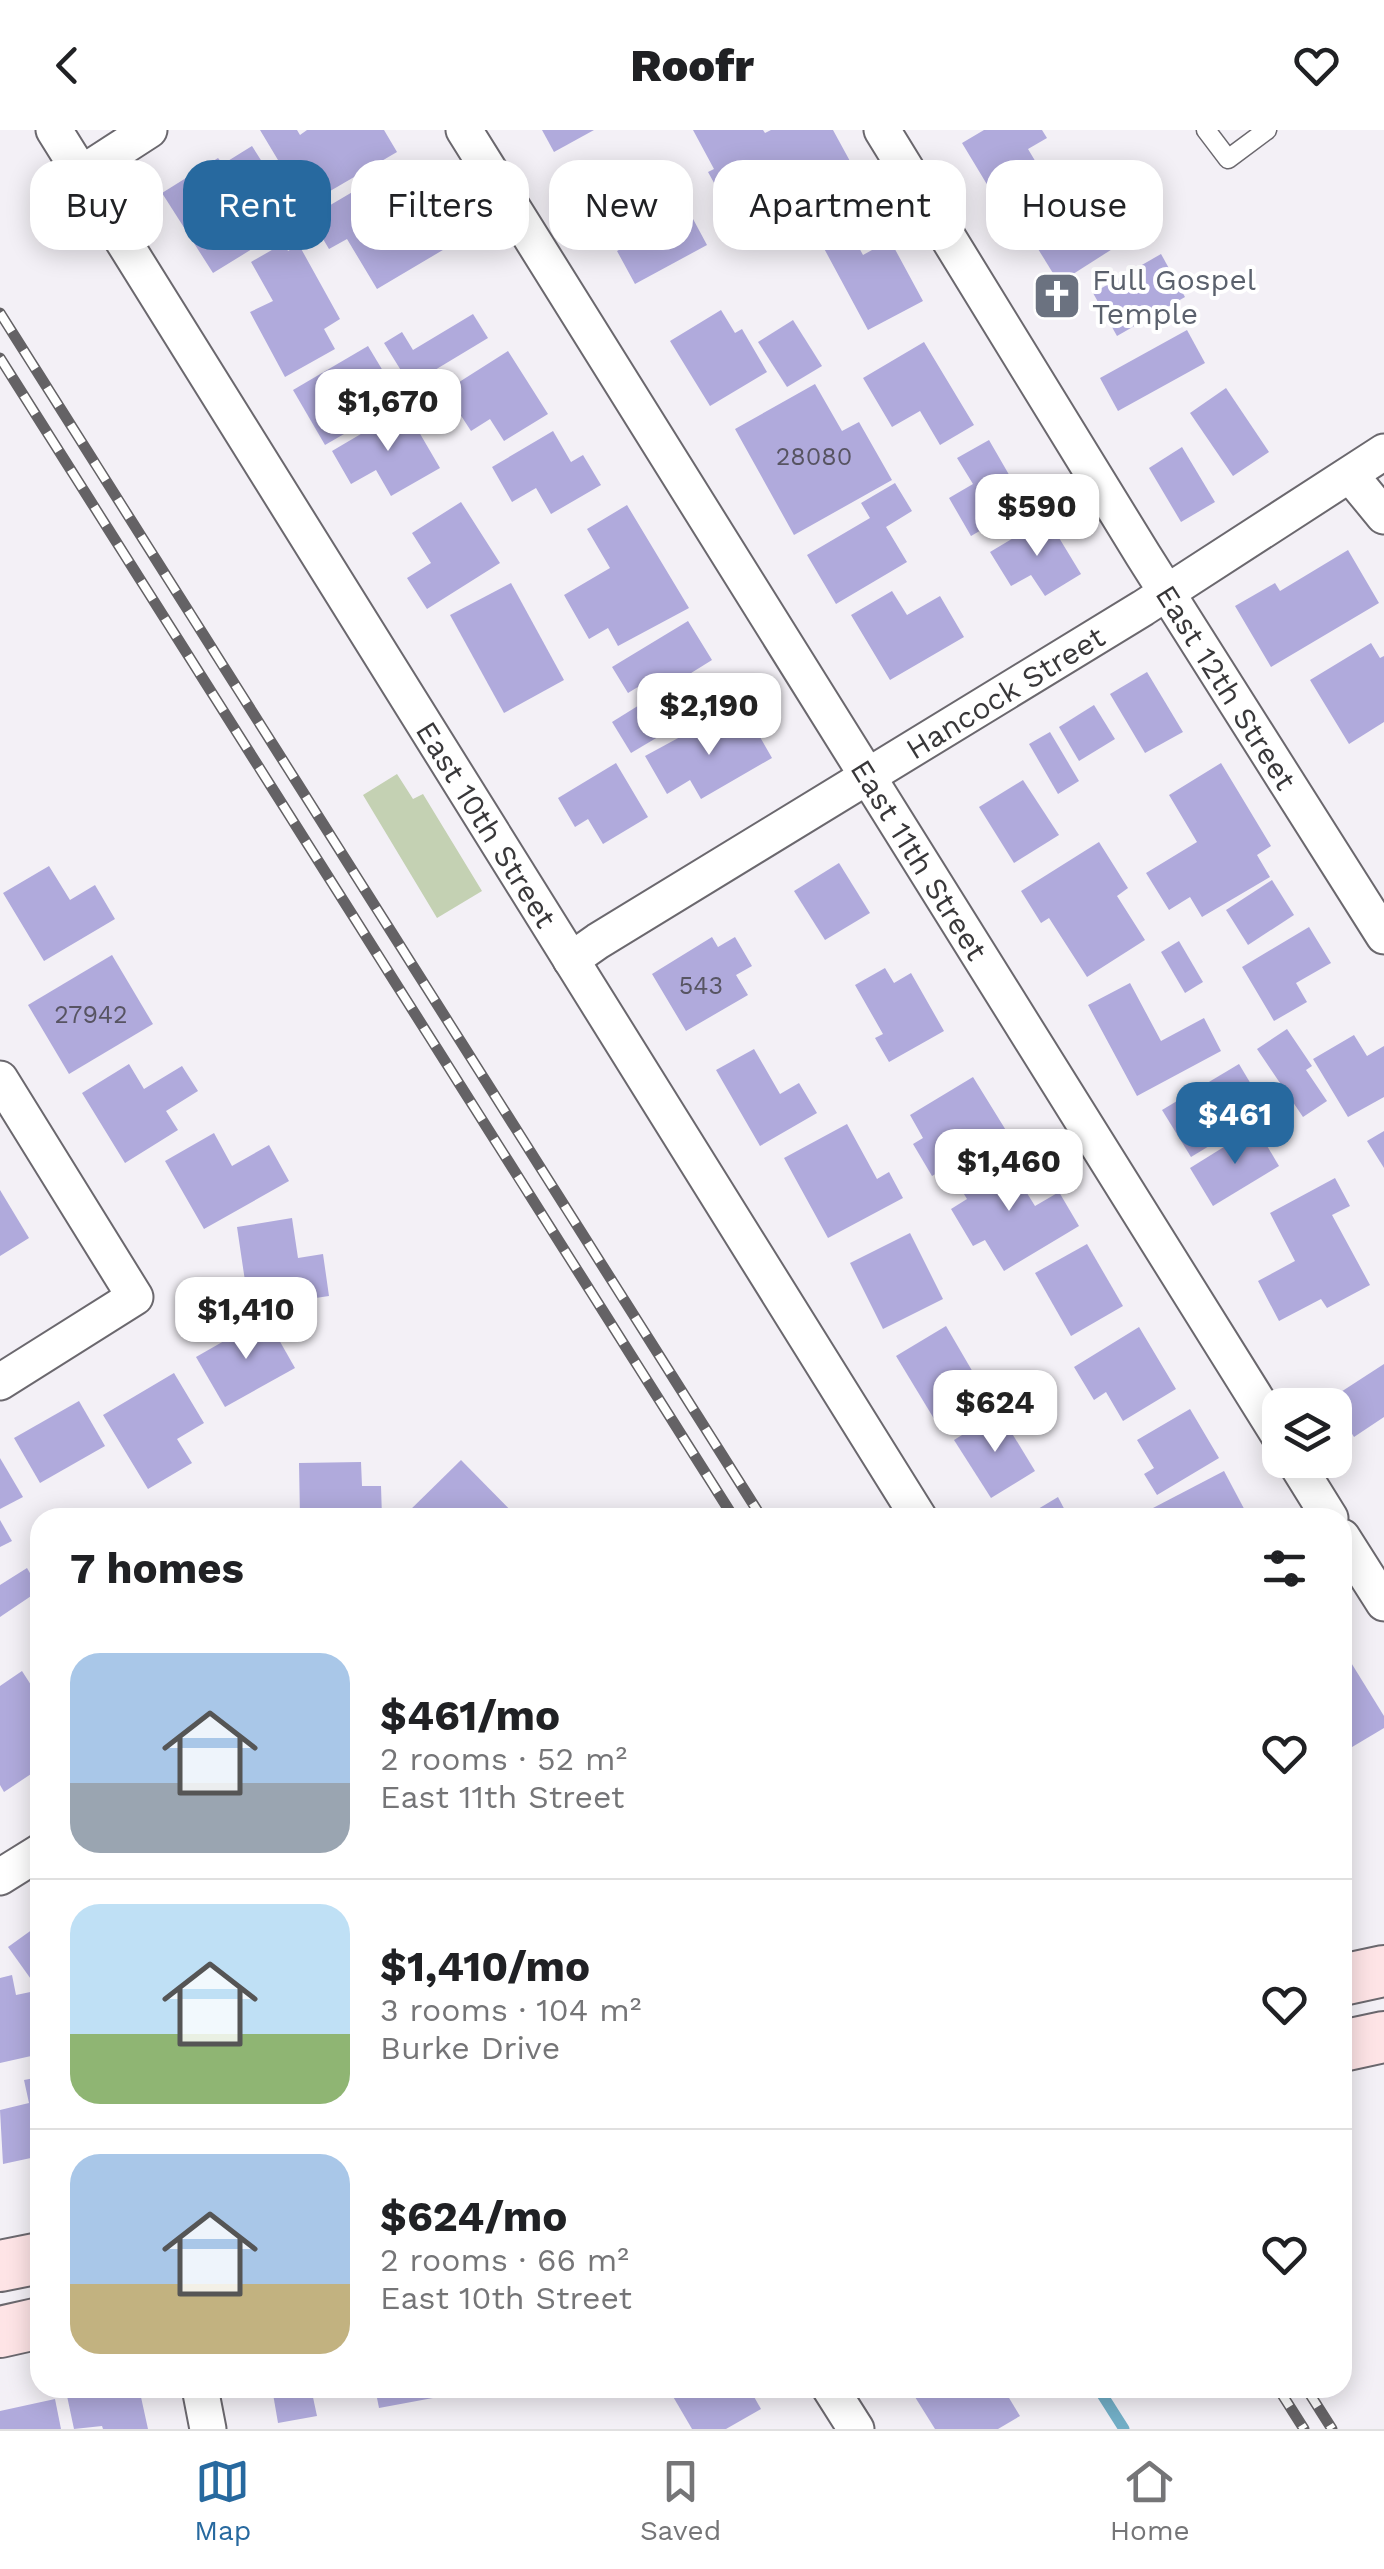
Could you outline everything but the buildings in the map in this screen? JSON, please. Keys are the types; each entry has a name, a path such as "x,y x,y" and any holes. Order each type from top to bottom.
{"main road":[{"path":"1352,1978 1384,1971"},
{"path":"1352,2044 1384,2037"},
{"path":"0,2266 30,2260"},
{"path":"0,2332 30,2325"}],"street":[{"name":"East 10th Street","path":"54,130 72,160"},
{"path":"103,160 149,130"},
{"name":"East 11th Street","path":"464,130 1262,1408"},
{"name":"East 12th Street","path":"882,130 1384,936"},
{"name":"East 10th Street","path":"128,250 913,1508"},
{"name":"Hancock Street","path":"571,960 1384,452"},
{"path":"1351,476 1384,516"},
{"path":"0,1080 135,1298 0,1382"},
{"path":"1305,1478 1324,1508"},
{"path":"1352,1553 1384,1603"},
{"path":"0,1878 30,1858"},
{"path":"202,2398 208,2429"},
{"path":"836,2398 856,2429"}],"lane":[{"path":"1206,130 1228,159 1267,130"}],"green space":[{"path":"397,774 413,799 423,794 482,891 437,918 363,795"}],"waterway":[{"path":"1104,2398 1124,2429"}],"railway":[{"path":"0,313 756,1508"},
{"path":"0,358 728,1508"},
{"path":"1284,2398 1304,2429"},
{"path":"1312,2398 1332,2429"}],"place":[{"name":"Full Gospel Temple","path":"1057,296"}]}
